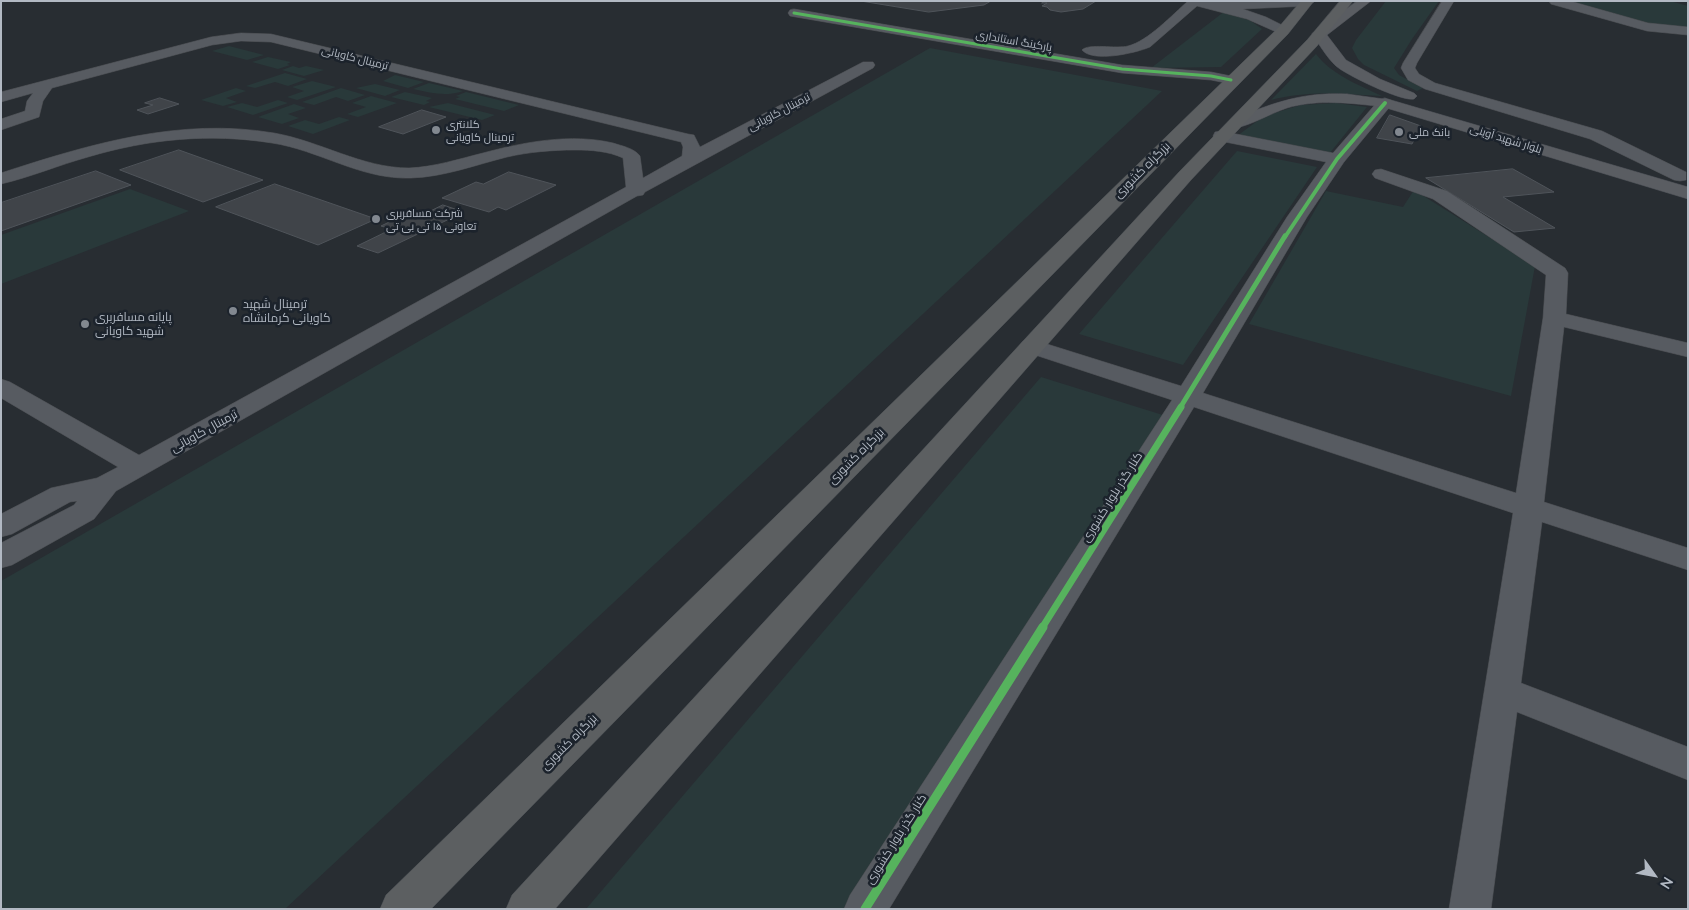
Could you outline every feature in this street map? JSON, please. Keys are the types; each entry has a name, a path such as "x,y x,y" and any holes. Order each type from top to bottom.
{"highway":[{"name":"بزرگراه کشوری","path":"401,909 1282,31 1308,2"},
{"path":"526,909 1032,346 1229,130 1338,14"}],"main road":[{"path":"1338,14 1365,1"},
{"name":"بلوار شهید آوینی","path":"1338,14 1341,64 1375,82 1397,99 1688,193"},
{"name":"بلوار شهید آوینی","path":"1229,130 1284,104 1344,98 1397,99 1684,177"}],"street":[{"path":"1448,1 1410,62 1408,68 1413,77 1443,90 1596,135 1684,177"},
{"path":"1555,1 1647,27 1688,31"},
{"path":"1076,48 1112,52 1138,47 1145,44 1196,2 1237,6 1308,2"},
{"path":"1196,2 1242,12 1268,22 1282,31"},
{"name":"پارکینگ استانداری","path":"815,3 794,12 1122,69 1211,76 1231,80"},
{"name":"ترمینال کاویانی","path":"1,97 211,41 241,37 271,38 688,139 692,147 690,159"},
{"name":"ترمینال کاویانی","path":"1,527 61,495 106,485 690,159 868,65"},
{"path":"1,125 33,114 35,101 47,84"},
{"name":"کنار گذر بلوار کشوری","path":"865,909 1188,396 1298,217 1337,159 1397,99"},
{"path":"1229,130 1337,159"},
{"path":"1,179 63,159 131,141 176,135 223,133 274,138 307,146 380,170 409,173 439,169 518,149 562,145 599,146 622,150 631,156 636,190"},
{"path":"1381,174 1440,195 1556,273 1554,318 1529,507 1470,909"},
{"path":"1554,318 1688,350"},
{"path":"1032,346 1688,559"},
{"path":"1,387 139,467"},
{"name":"ترمینال کاویانی","path":"1,557 84,512 106,485"},
{"path":"1502,691 1688,764"}],"shaded area":[{"path":"1386,1 1439,1 1394,68 1399,75 1423,88 1417,91 1364,65 1352,48"},
{"path":"1566,1 1670,1 1688,6 1688,29 1670,29"},
{"path":"1225,11 1251,21 1262,29 1221,67 1151,68"},
{"path":"229,46 264,55 247,60 212,51"},
{"path":"930,48 1162,91 285,909 1,909 1,581"},
{"path":"1316,54 1338,74 1382,96 1312,94 1271,100"},
{"path":"268,57 291,62 287,64 290,65 278,69 252,62"},
{"path":"293,66 299,68 306,66 324,70 304,76 282,70"},
{"path":"285,73 307,79 288,86 275,82 255,88 246,86"},
{"path":"395,75 424,82 408,88 383,81"},
{"path":"312,81 336,87 297,100 287,97 304,91 292,87"},
{"path":"429,83 463,91 444,94 413,89"},
{"path":"375,84 400,90 385,96 356,88"},
{"path":"236,88 246,91 226,98 237,102 223,106 201,100"},
{"path":"341,88 365,95 348,101 336,97 314,105 302,102"},
{"path":"405,92 432,98 426,101 430,102 424,105 391,97"},
{"path":"466,92 519,105 504,111 455,99 460,97 456,96"},
{"path":"371,96 397,103 358,117 347,114 366,107 352,103"},
{"path":"278,100 288,103 253,115 227,107 242,103 257,107"},
{"path":"448,103 495,115 482,120 429,107"},
{"path":"1336,103 1367,107 1329,154 1237,136 1264,116 1301,105"},
{"path":"294,104 306,108 288,114 299,118 282,124 258,117"},
{"path":"339,117 350,120 313,134 288,126 305,120 319,124"},
{"path":"1237,151 1317,167 1183,365 1079,334"},
{"path":"130,189 189,211 1,284 1,235"},
{"path":"1414,190 1535,266 1511,396 1249,324 1326,191 1403,207"},
{"path":"1041,377 1166,416 845,909 586,909"}],"building":[{"path":"861,1 991,1 984,5 929,12"},
{"path":"1045,1 1096,1 1083,9 1061,12 1042,6 1047,3 1042,3"},
{"path":"160,98 179,104 148,114 137,110 153,105 145,103"},
{"path":"422,110 446,117 403,134 379,127"},
{"name":"بانک ملی","path":"1390,115 1421,126 1412,144 1377,138"},
{"path":"179,150 263,180 203,202 120,170"},
{"path":"1513,169 1554,192 1503,197 1555,228 1514,232 1426,178"},
{"path":"96,171 131,185 1,231 1,203"},
{"path":"509,172 556,185 506,210 498,207 489,212 442,198 476,182 483,184"},
{"path":"275,184 376,219 318,245 216,207"},
{"path":"443,205 464,212 378,253 357,246 392,229 381,226 408,213 418,217"}],"cycle path":[{"path":"794,13 1122,69 1211,76 1231,80"},
{"path":"865,909 1188,396 1297,217 1337,159 1385,103"}],"place":[{"name":"کلانتری ترمینال کاویانی","path":"436,130"},
{"name":"بانک ملی","path":"1399,132"},
{"name":"شرکت مسافربری تعاونی ۱۵ تی بی تی","path":"376,219"},
{"name":"ترمینال شهید کاویانی کرمانشاه","path":"233,311"},
{"name":"پايانه مسافربری شهید کاویانی","path":"85,324"}]}
